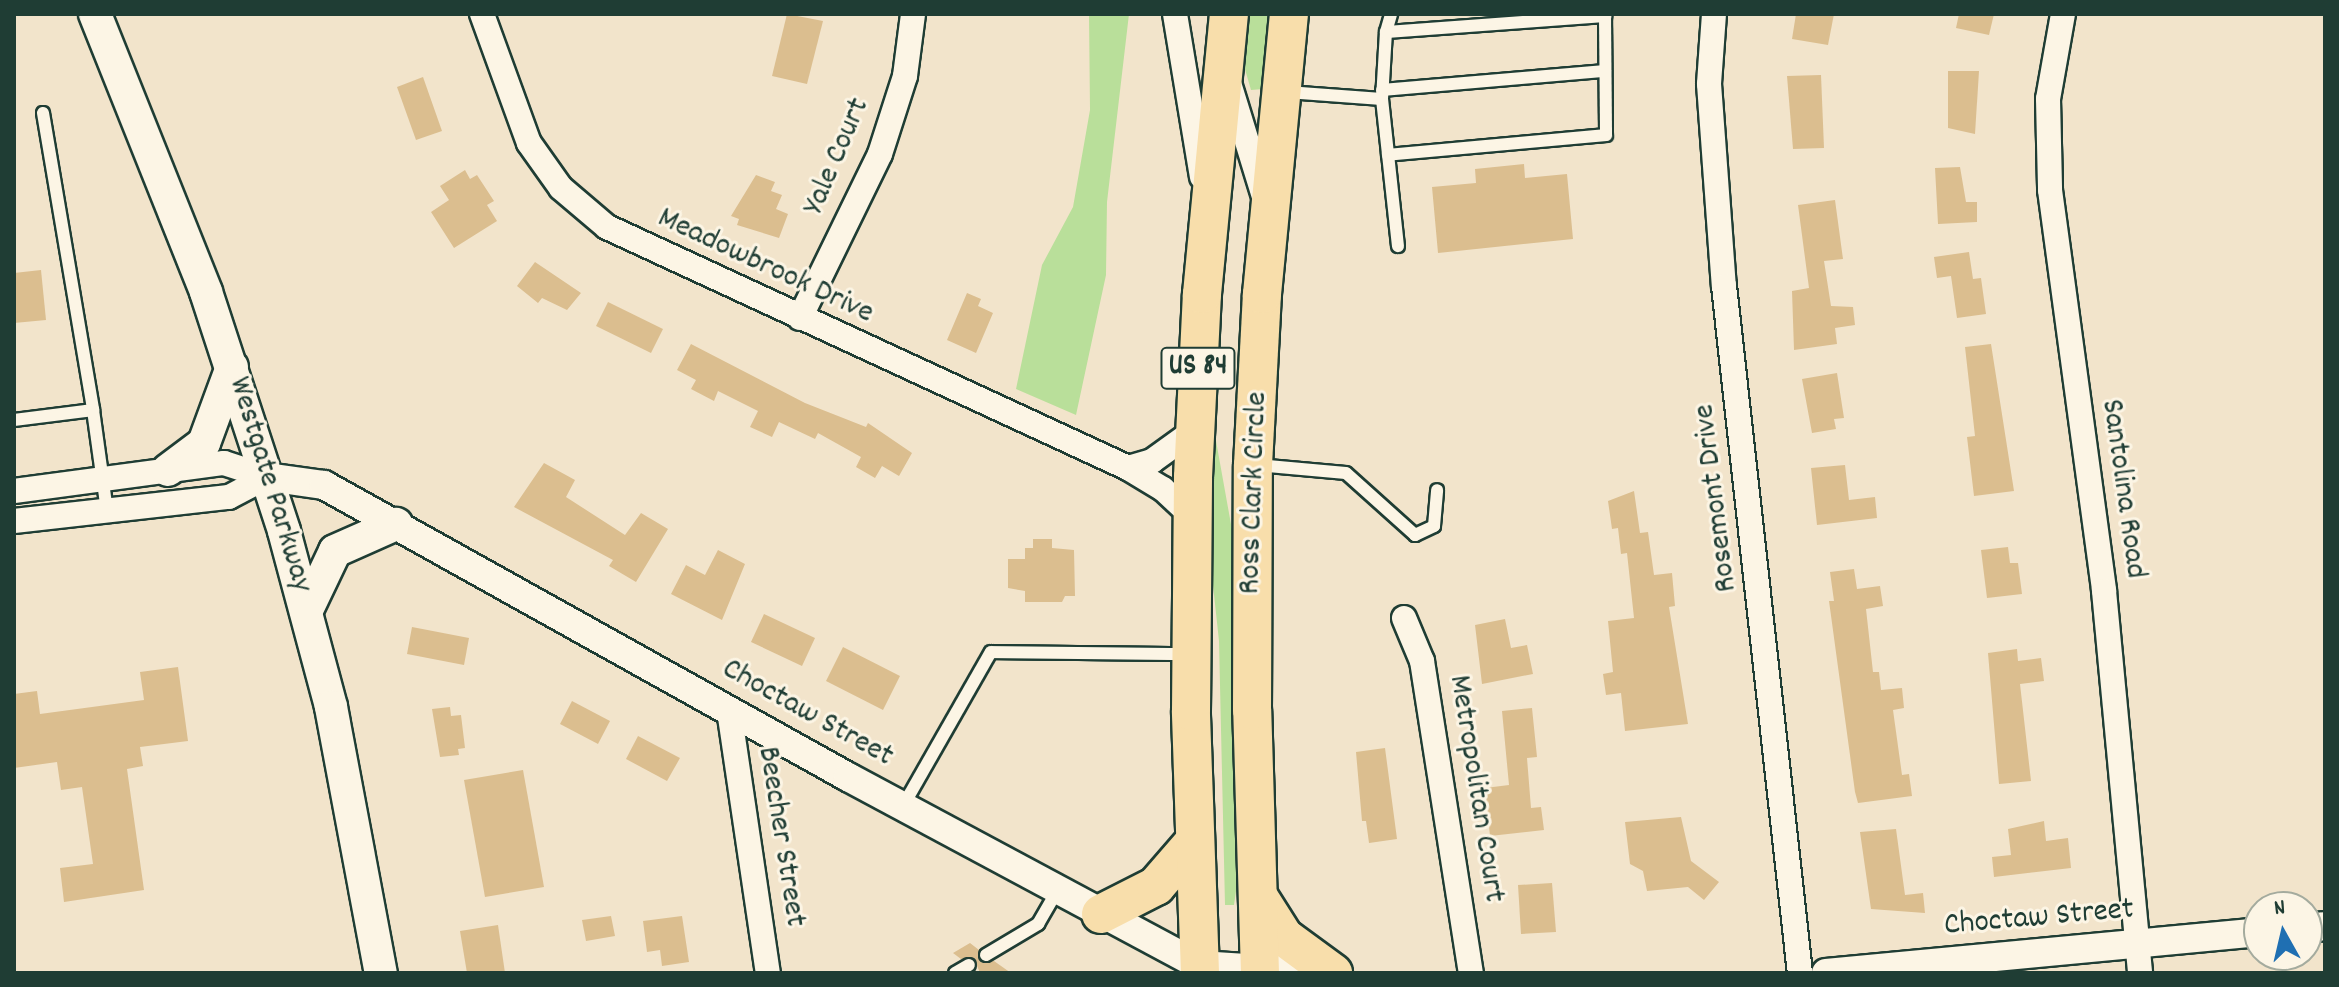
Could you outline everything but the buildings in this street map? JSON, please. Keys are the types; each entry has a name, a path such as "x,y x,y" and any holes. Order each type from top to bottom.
{"highway":[{"name":"Ross Clark Circle","path":"1200,969 1194,842 1192,654 1195,430 1208,222 1229,14"},
{"name":"Ross Clark Circle","path":"1260,971 1256,893 1253,465 1269,215 1289,14"},
{"path":"1101,914 1156,886 1194,842"},
{"path":"1256,893 1284,937 1333,973"}],"main road":[{"name":"Westgate Parkway","path":"95,14 232,367 307,610 381,973"},
{"path":"168,470 204,443 232,367"},
{"path":"307,610 335,551 396,524"}],"street":[{"name":"Meadowbrook Drive","path":"482,14 518,123 561,188 607,227 646,248 1128,468 1163,489 1193,517"},
{"name":"Yale Court","path":"800,318 880,154 905,76 913,14"},
{"path":"1175,14 1208,222"},
{"path":"1210,14 1269,215"},
{"name":"Rosemont Drive","path":"1714,14 1709,84 1723,271 1800,973"},
{"name":"Santolina Road","path":"2063,14 2048,99 2050,190 2104,591 2140,973"},
{"path":"1128,468 1152,461 1195,430"},
{"name":"Choctaw Street","path":"14,491 224,463 267,477 324,485 1200,969 1325,973"},
{"path":"14,521 229,497 267,477"},
{"name":"Metropolitan Court","path":"1404,618 1422,661 1471,973"},
{"name":"Beecher Street","path":"729,710 768,973"},
{"name":"Choctaw Street","path":"1826,973 2243,934"}],"lane":[{"path":"1391,14 1386,32 1382,95 1398,246"},
{"path":"1386,32 1605,16 1606,135 1388,155"},
{"path":"1280,92 1382,95 1605,71"},
{"path":"43,113 107,511"},
{"path":"14,420 93,410"},
{"path":"1253,465 1346,473 1415,535 1434,526 1437,490"},
{"path":"903,806 991,652 1192,654"},
{"path":"986,955 1038,924 1058,890"},
{"path":"955,973 969,965"}],"green space":[{"path":"1089,14 1129,14 1107,202 1106,275 1076,415 1016,389 1042,265 1073,207 1090,110"},
{"path":"1246,14 1271,14 1263,89 1251,90 1242,59"},
{"path":"1213,424 1234,541 1238,877 1234,905 1225,905 1219,641 1209,548"}]}
